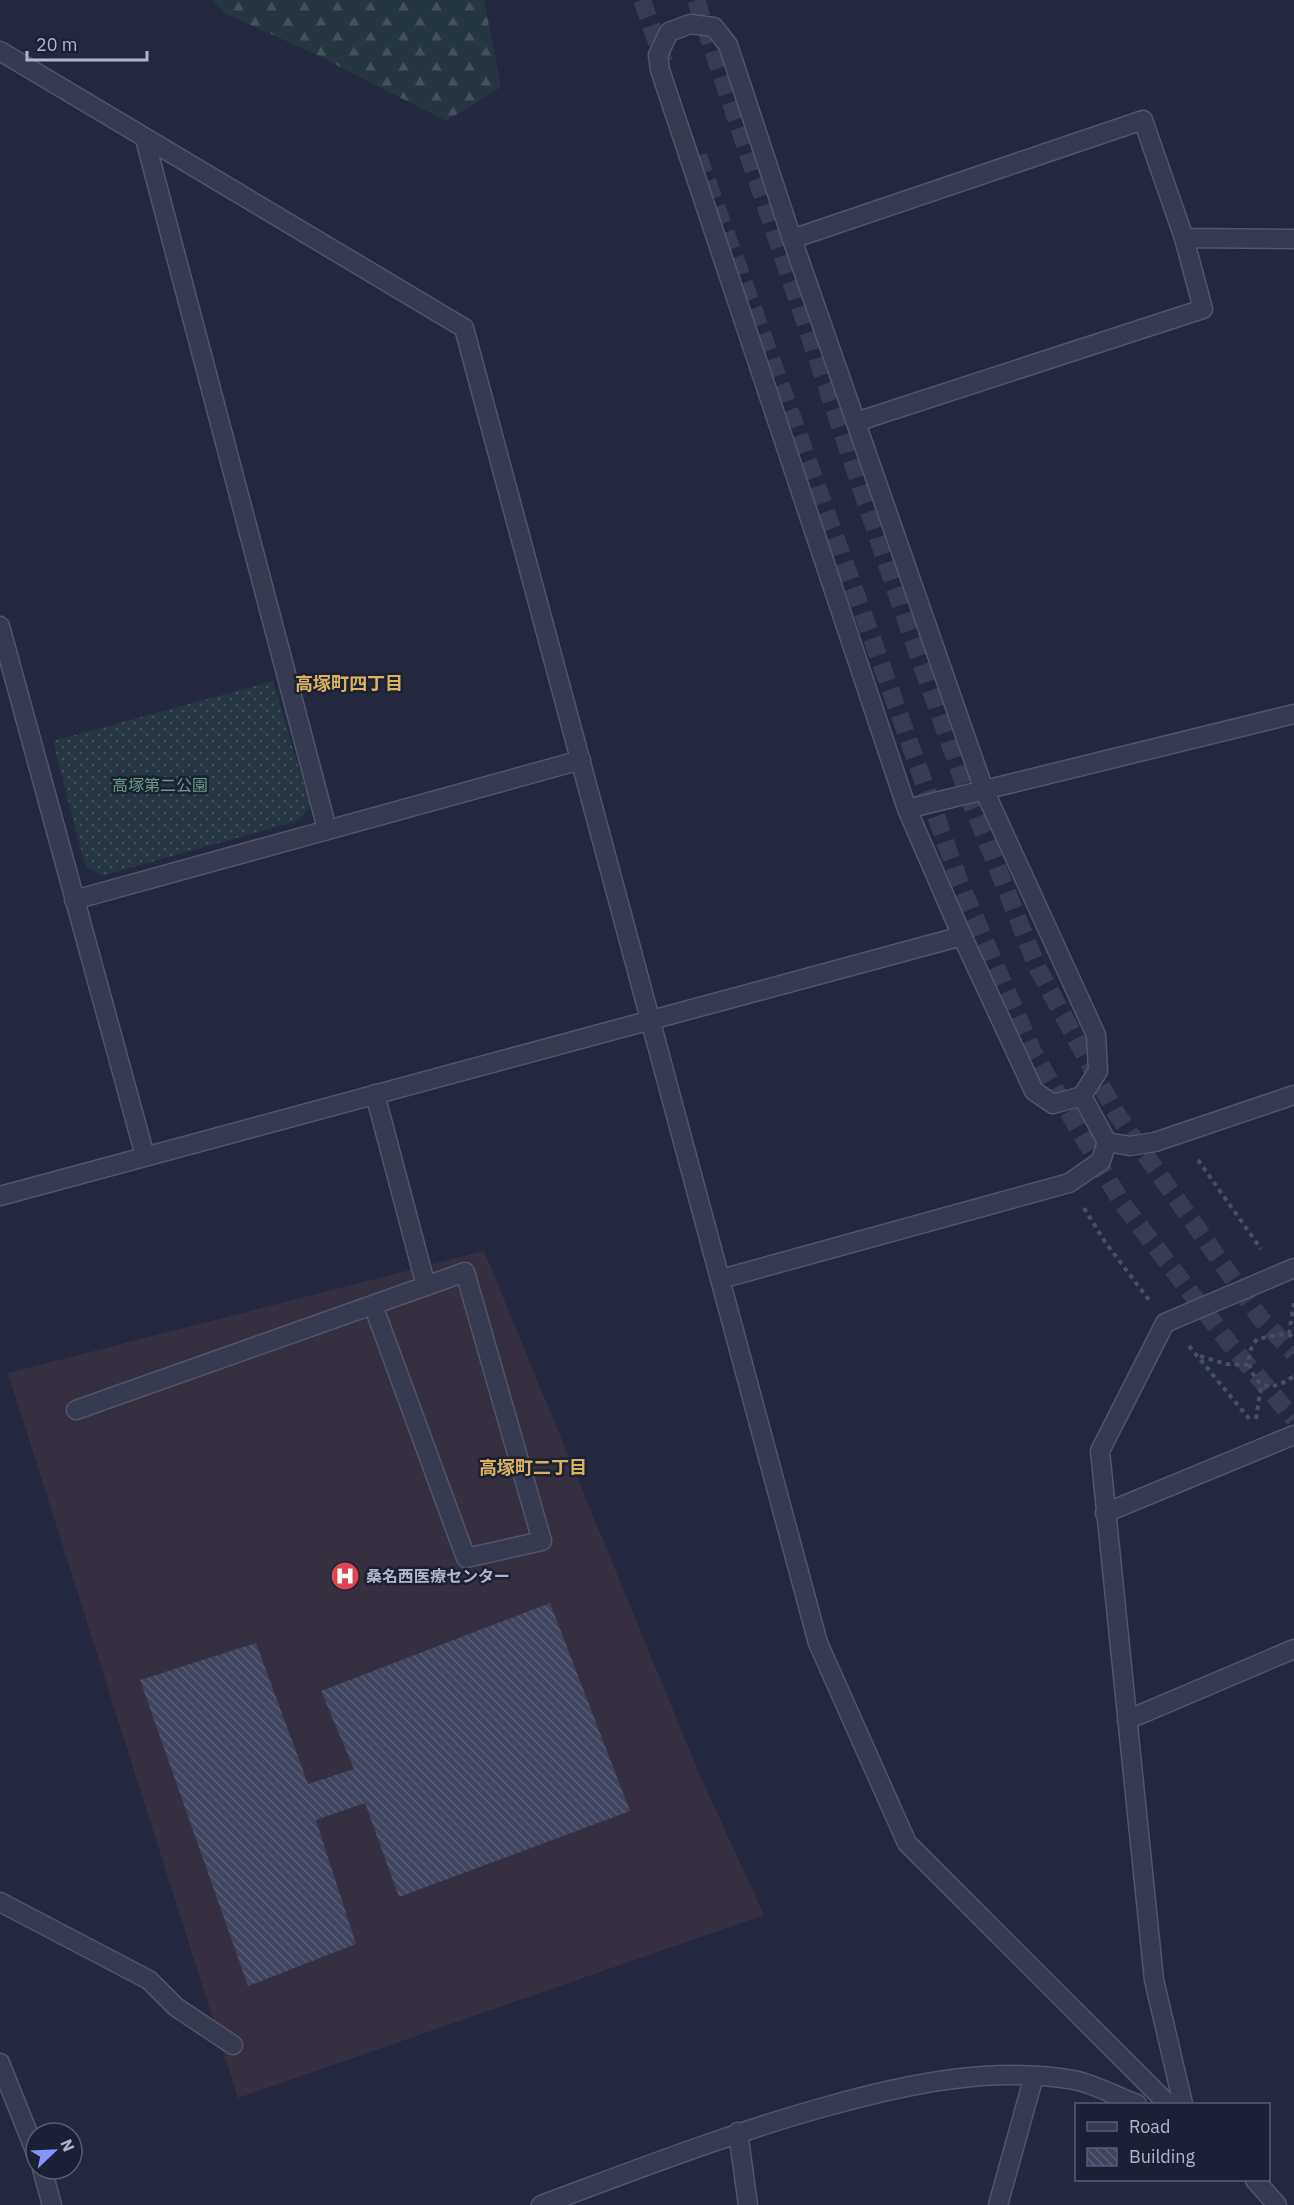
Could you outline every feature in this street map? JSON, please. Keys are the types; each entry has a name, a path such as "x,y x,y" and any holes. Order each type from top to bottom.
{"street":[{"path":"690,24 714,27 728,45 792,238 984,790 1096,1035 1098,1071 1082,1096 1053,1104 1034,1091 962,936 907,809 660,70 658,55 669,32 690,24"},
{"path":"0,51 464,328 818,1642 907,1843 1167,2103"},
{"path":"792,238 1143,120 1184,238 1203,309 856,422"},
{"path":"145,139 327,829"},
{"path":"1184,238 1294,239"},
{"path":"0,626 145,1156"},
{"path":"907,809 1294,714"},
{"path":"74,900 581,760"},
{"path":"0,1196 962,936"},
{"path":"375,1094 426,1286"},
{"path":"1107,1142 1130,1146 1180,1134 1294,1095"},
{"path":"721,1279 1069,1183 1101,1161 1107,1142 1082,1096"},
{"path":"1183,2103 1154,1980 1100,1451 1165,1323 1286,1271"},
{"path":"76,1410 465,1272 542,1541 466,1558 373,1305"},
{"path":"1105,1513 1294,1435"},
{"path":"1127,1720 1294,1649"},
{"path":"0,1902 149,1980 176,2007 232,2044"},
{"path":"0,2063 24,2123"},
{"path":"541,2205 738,2132 902,2087 989,2075 1034,2076 1076,2080 1134,2103"},
{"path":"998,2205 1034,2076"},
{"path":"738,2132 748,2205"},
{"path":"45,2181 52,2205"},
{"path":"1256,2181 1277,2205"}],"path":[{"path":"1180,1134 1286,1271"},
{"path":"1294,1303 1289,1333 1294,1340"},
{"path":"1289,1333 1257,1339 1248,1351 1248,1365 1261,1384 1270,1387 1280,1386 1294,1376"},
{"path":"1200,1356 1226,1364 1248,1365"}],"shaded area":[{"name":"桑名西医療センター","path":"484,1251 701,1778 764,1915 238,2098 8,1373"}],"green space":[{"path":"212,0 484,0 501,87 446,121 315,54 226,14"},
{"name":"高塚第二公園","path":"273,681 310,805 300,820 101,876 85,865 53,741"}],"building":[{"path":"550,1603 630,1811 399,1897 365,1803 316,1820 356,1944 248,1986 140,1680 256,1643 308,1784 354,1769 321,1691"}],"tunnel":[{"path":"642,0 664,62"},
{"path":"696,0 902,609 967,792 1038,969 1116,1113 1261,1319 1294,1353"},
{"path":"698,156 960,883 1033,1052 1122,1203 1229,1343 1294,1419"}],"place":[{"name":"桑名西医療センター","path":"345,1576"}],"district":[{"name":"高塚町四丁目","path":"349,684"},
{"name":"高塚町二丁目","path":"533,1468"}]}
